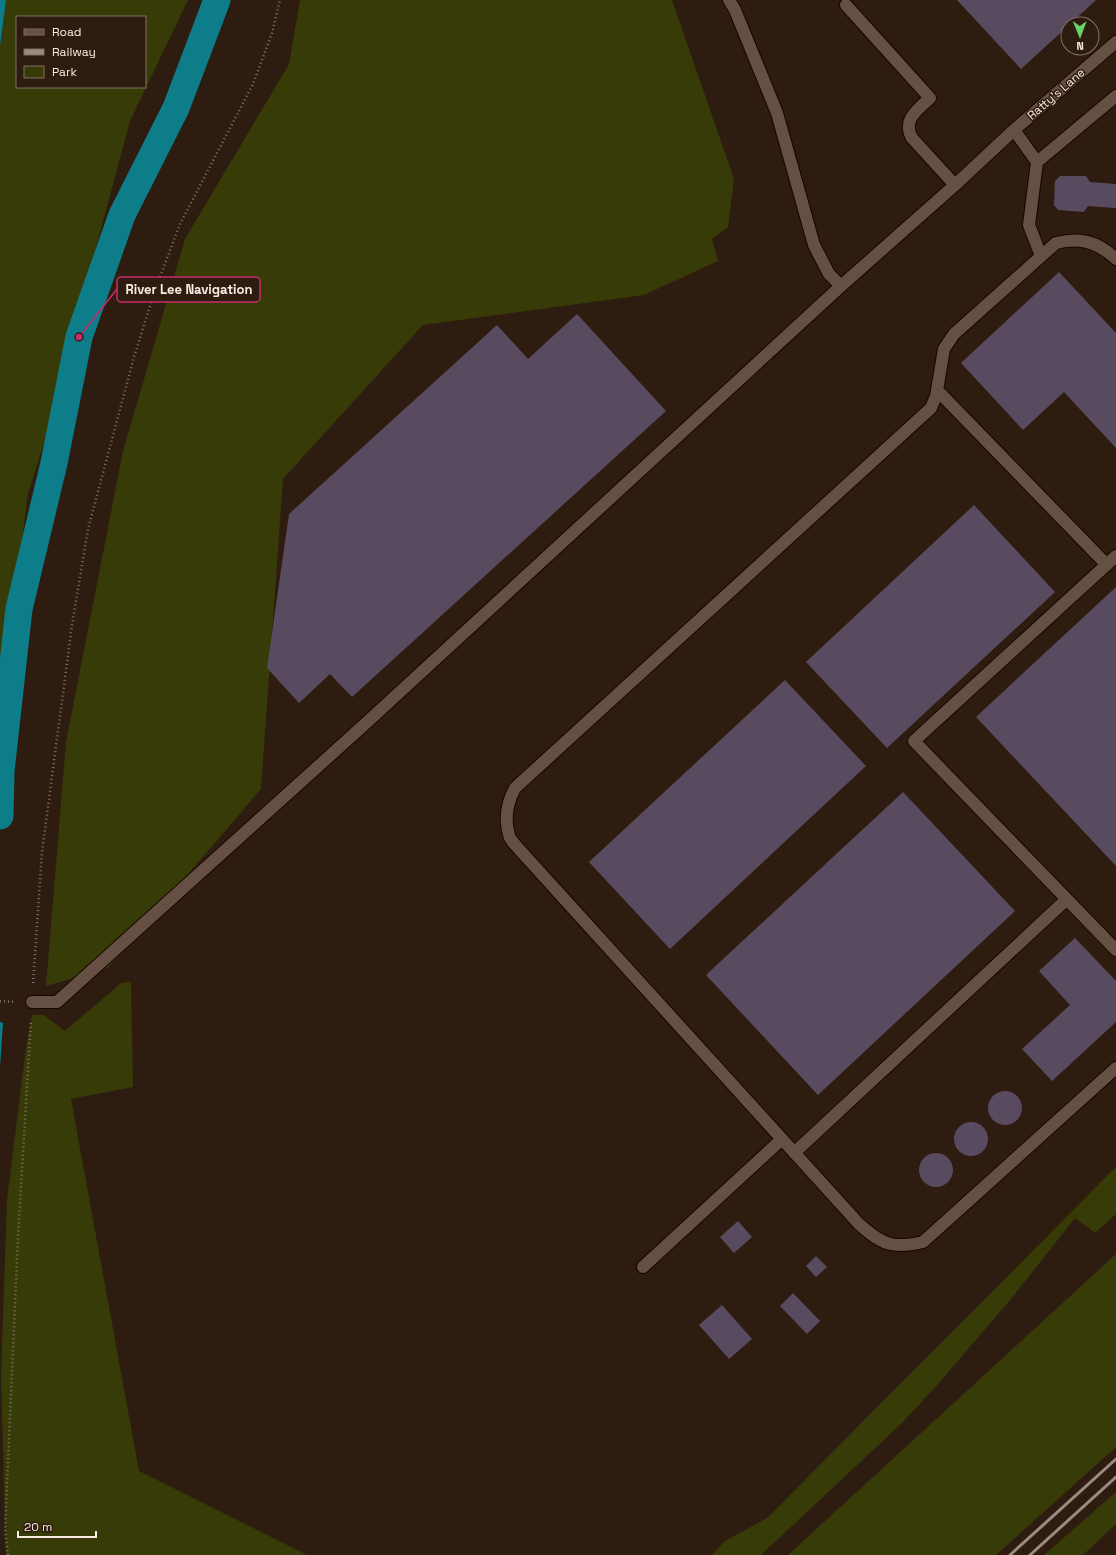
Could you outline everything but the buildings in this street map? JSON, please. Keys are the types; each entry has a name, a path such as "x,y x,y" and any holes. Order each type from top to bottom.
{"street":[{"path":"729,0 735,10 777,113 814,245 829,274 841,286"},
{"path":"846,5 930,98 912,115 908,124 908,131 912,138 955,185"},
{"name":"Ratty's Lane","path":"26,1002 57,1002 365,724 841,286 955,185 1014,130 1116,42"},
{"path":"1041,256 1029,225 1038,162 1116,96"},
{"path":"1014,130 1038,162"},
{"path":"1116,259 1106,250 1091,243 1071,239 1056,243 954,334 944,349 936,396 931,408 515,788 508,801 506,817 509,836 518,848 859,1224 873,1237 889,1245 907,1246 923,1242 1116,1068"},
{"path":"937,390 1112,561 914,741 1116,950"},
{"path":"794,1152 1066,899"},
{"path":"643,1267 782,1139"}],"path":[{"path":"8,1555 5,1530 26,1002 42,852 70,641 88,529 134,357 155,290 180,224 253,84 272,33 280,0"},
{"path":"0,1001 26,1002"}],"green space":[{"path":"6,0 188,0 146,88 146,16 16,16 16,88 146,88 130,121 89,274 61,388 28,494 3,683 0,692 0,46"},
{"path":"300,0 672,0 734,179 728,227 712,239 718,261 644,295 423,325 283,479 261,789 108,968 46,986 66,742 123,451 185,239 289,64"},
{"path":"131,982 133,1087 71,1099 139,1471 307,1555 6,1555 1,1376 7,1200 26,1048 32,1015 44,1015 65,1031 121,983"},
{"path":"1116,1167 1116,1214 1095,1233 1075,1218 1011,1299 939,1383 902,1423 761,1555 712,1555 725,1541 767,1518"},
{"path":"1116,1254 1116,1447 996,1555 788,1555"},
{"path":"1116,1492 1116,1524 1083,1555 1044,1555"}],"water":[{"path":"0,0 6,0 0,46"},
{"path":"0,1022 3,1023 0,1067"}],"waterway":[{"path":"0,816 1,771 19,609 54,463 79,337 122,215 176,108 217,0"}],"railway":[{"path":"1010,1555 1116,1459"},
{"path":"1030,1555 1116,1477"}],"place":[{"name":"River Lee Navigation","path":"79,337"}]}
